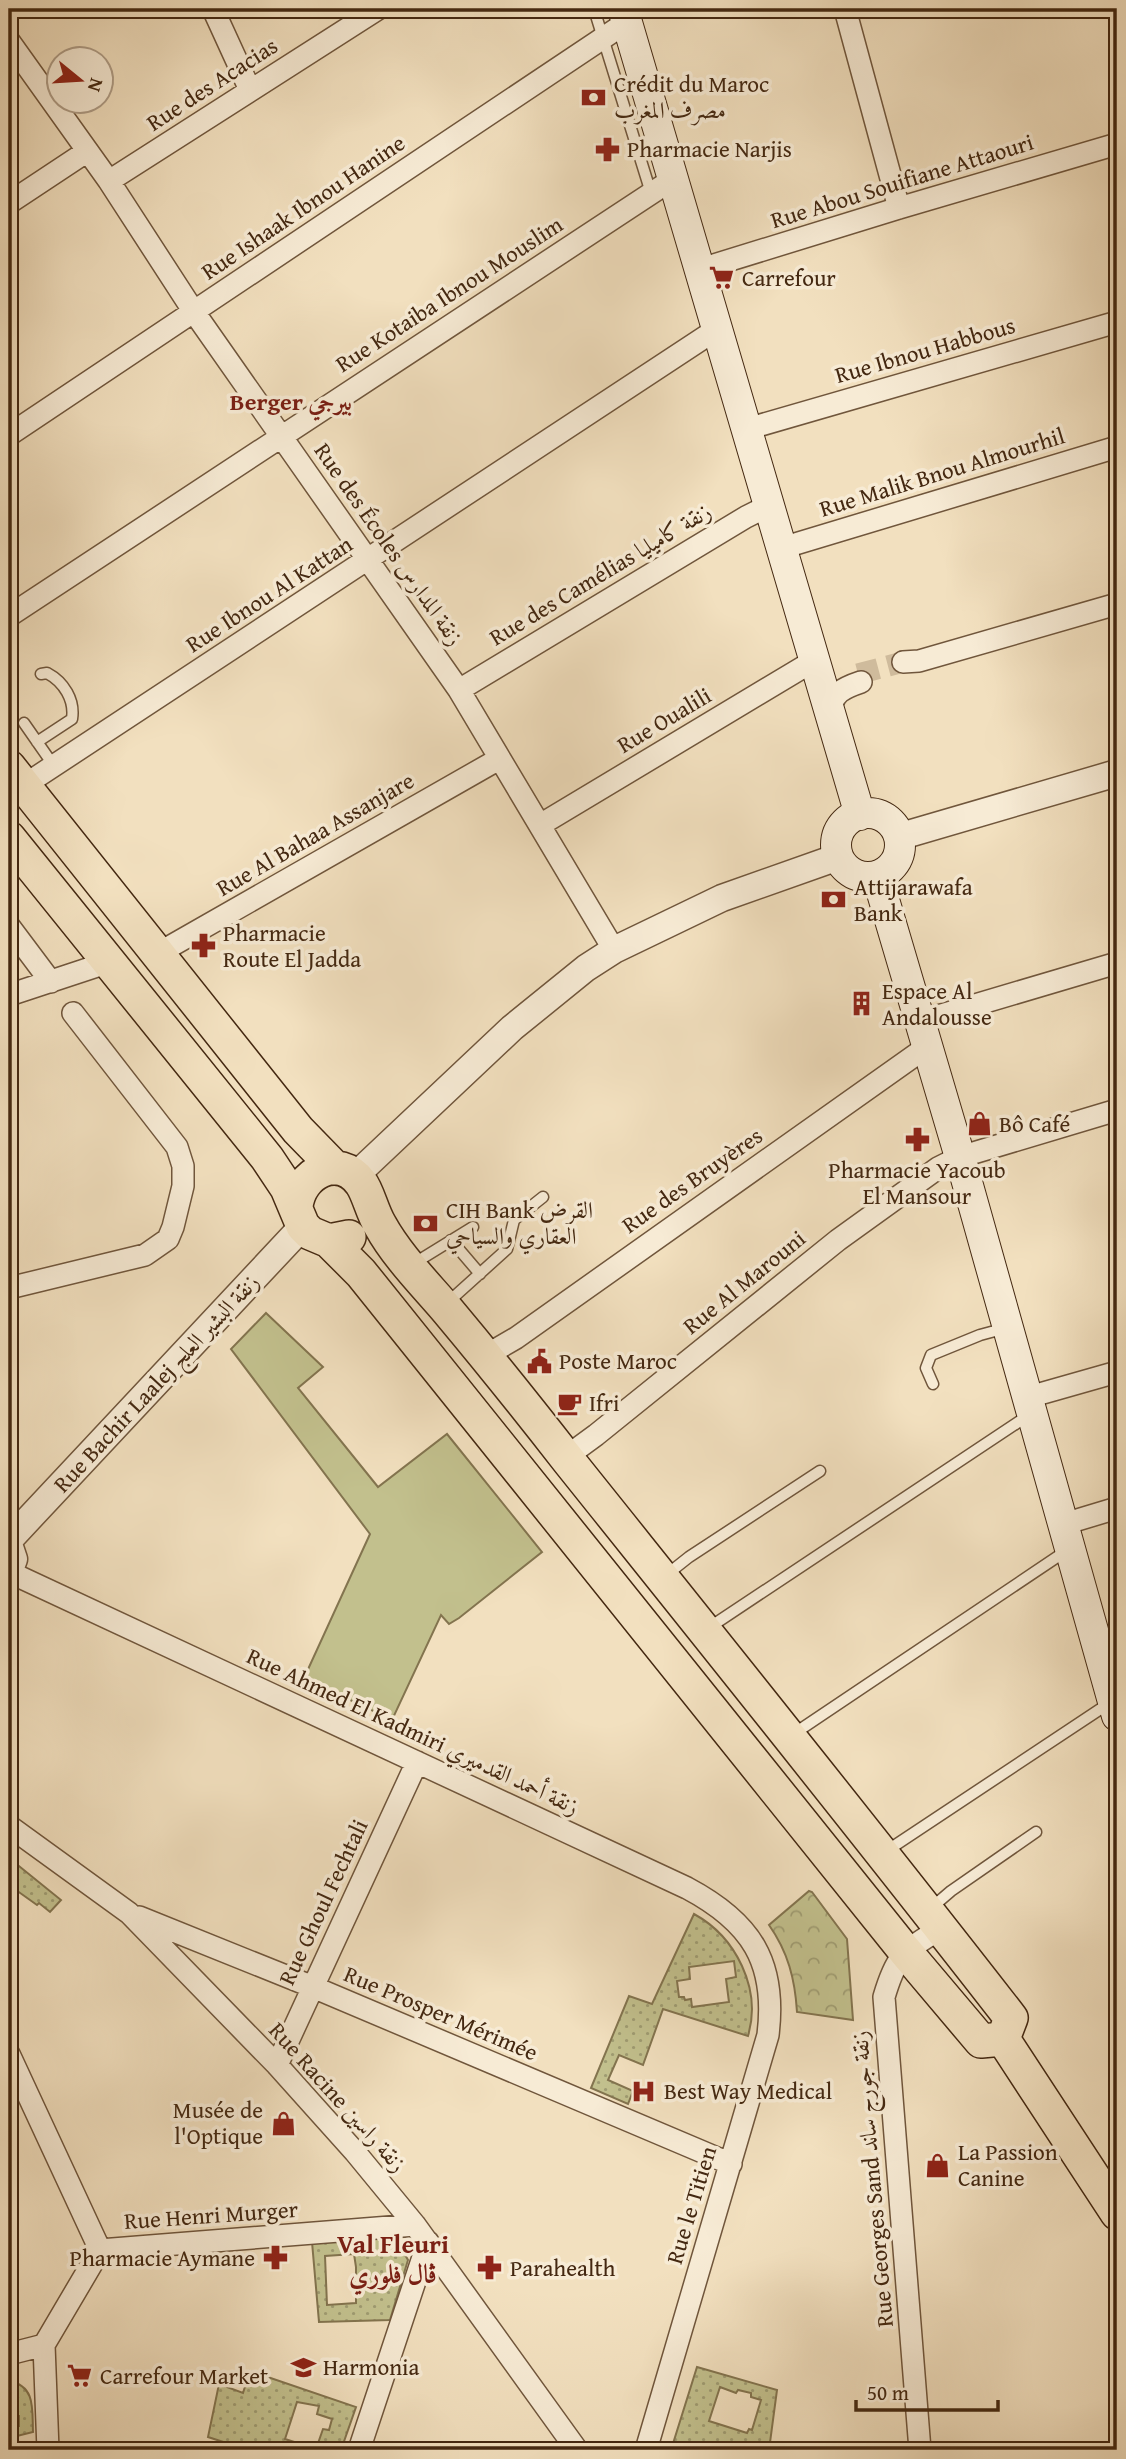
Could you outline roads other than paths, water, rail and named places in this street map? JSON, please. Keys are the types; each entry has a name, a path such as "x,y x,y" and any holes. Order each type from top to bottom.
{"main road":[{"path":"618,23 662,186 701,269 860,815"},
{"path":"16,776 298,1130 353,1182 383,1230 410,1265 883,1853 1011,2018 1003,2039"},
{"path":"870,814 884,818 894,828 898,837 896,860 890,869 877,876 863,877 854,874 838,857 836,846 840,831 846,822 860,815 870,814"},
{"path":"9,838 268,1158 309,1224 361,1273 905,1951 981,2041 1003,2039"},
{"path":"877,876 1009,1328 1115,1709"},
{"path":"326,1168 353,1182 367,1213 357,1230 349,1236 309,1224 297,1196 307,1178 326,1168"},
{"path":"1003,2039 1117,2213"}],"street":[{"path":"213,9 250,90"},
{"name":"Rue des Acacias","path":"109,181 378,9"},
{"path":"845,9 899,208"},
{"name":"Rue Ishaak Ibnou Hanine","path":"9,435 618,23"},
{"name":"Rue des Écoles زنقة المدارس","path":"9,41 109,181 194,312 459,690 614,950"},
{"name":"Rue Abou Souifiane Attaouri","path":"701,269 1117,144"},
{"path":"9,203 86,152"},
{"name":"Rue Kotaiba Ibnou Mouslim","path":"9,616 662,186"},
{"name":"Rue Ibnou Habbous","path":"747,429 1117,321"},
{"name":"Rue Ibnou Al Kattan","path":"16,776 54,766 718,328"},
{"name":"Rue Malik Bnou Almourhil","path":"782,548 1117,447"},
{"name":"Rue des Camélias زنقة كاميليا","path":"459,690 770,505"},
{"path":"909,664 1117,604"},
{"path":"816,663 840,676 859,678 840,690 833,700 830,713"},
{"name":"Rue Oualili","path":"540,825 816,663"},
{"name":"Rue Al Bahaa Assanjare","path":"158,954 499,759"},
{"path":"898,837 1117,773"},
{"path":"353,1182 512,1028 586,968 614,950 722,898 838,857"},
{"path":"13,938 51,982"},
{"path":"9,995 109,962"},
{"name":"Rue des Bruyères","path":"485,1356 516,1338 924,1033 1117,963"},
{"path":"9,1289 145,1255 168,1239 179,1206 183,1166 177,1147 72,1013"},
{"name":"Rue Al Marouni","path":"566,1457 596,1436 838,1240 938,1168 960,1157 1117,1110"},
{"name":"Rue Bachir Laalej زنقة البشير العلج","path":"9,1542 309,1224"},
{"path":"1031,1405 1117,1372"},
{"path":"1068,1536 1117,1508"},
{"path":"9,1542 14,1559 9,1572"},
{"name":"Rue Ahmed El Kadmiri زنقة أحمد القدميري","path":"9,1572 708,1899 745,1931 757,1949 766,1972"},
{"name":"Rue Ghoul Fechtali","path":"277,2065 418,1762"},
{"name":"Rue Racine زنقة راسين","path":"9,1826 129,1913 277,2065 355,2152 422,2233 577,2450"},
{"name":"Rue Prosper Mérimée","path":"129,1913 313,1987 731,2164"},
{"name":"Rue Georges Sand زنقة جورج ساند","path":"920,2450 884,1997 894,1965 934,1920"},
{"name":"Rue le Titien","path":"646,2450 768,2035 770,1992 766,1972"},
{"path":"9,2054 100,2250"},
{"path":"359,2450 422,2233"},
{"name":"Rue Henri Murger","path":"44,2345 100,2250 422,2233"},
{"path":"9,2354 44,2345 48,2450"}],"lane":[{"path":"594,9 618,23"},
{"path":"37,742 72,719 74,710 71,698 55,677 47,673 41,674"},
{"path":"24,723 54,766"},
{"path":"444,1306 507,1249 514,1220 543,1197"},
{"path":"410,1265 474,1227"},
{"path":"452,1240 480,1274"},
{"path":"933,1384 926,1368 931,1355 980,1335 1009,1328"},
{"path":"705,1631 1031,1405"},
{"path":"663,1578 689,1557 820,1471"},
{"path":"790,1737 1068,1536"},
{"path":"883,1853 1115,1709"},
{"path":"934,1920 951,1891 1036,1832"}],"tunnel":[{"path":"858,674 903,662"}],"place":[{"name":"Crédit du Maroc مصرف المغرب","path":"594,97"},
{"name":"Pharmacie Narjis","path":"607,149"},
{"name":"Carrefour","path":"722,278"},
{"name":"Attijarawafa Bank","path":"834,900"},
{"name":"Pharmacie Route El Jadda","path":"203,946"},
{"name":"Espace Al Andalousse","path":"862,1004"},
{"name":"Bô Café","path":"979,1124"},
{"name":"Pharmacie Yacoub El Mansour","path":"917,1140"},
{"name":"CIH Bank القرض العقاري والسياحي","path":"426,1223"},
{"name":"Poste Maroc","path":"539,1361"},
{"name":"Ifri","path":"569,1403"},
{"name":"Best Way Medical","path":"644,2091"},
{"name":"Musée de l'Optique","path":"283,2123"},
{"name":"La Passion Canine","path":"938,2165"},
{"name":"Pharmacie Aymane","path":"275,2258"},
{"name":"Parahealth","path":"490,2268"},
{"name":"Harmonia","path":"303,2367"},
{"name":"Carrefour Market","path":"80,2376"}],"district":[{"name":"Berger بيرجي","path":"291,402"},
{"name":"Val Fleuri ڤال فلوري","path":"393,2259"}]}
